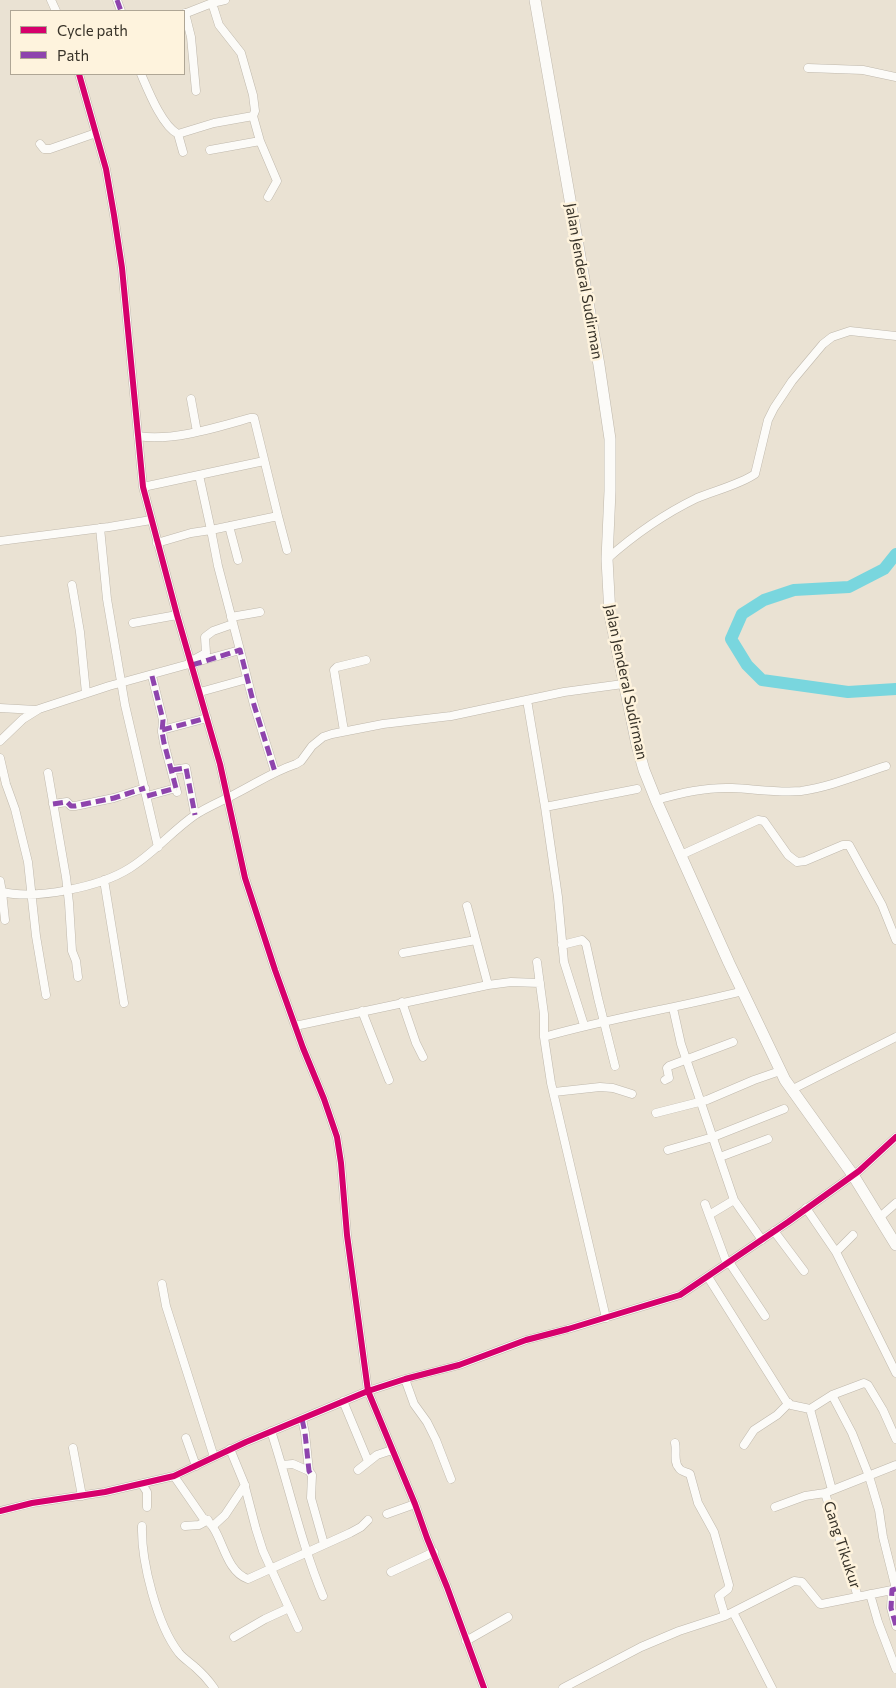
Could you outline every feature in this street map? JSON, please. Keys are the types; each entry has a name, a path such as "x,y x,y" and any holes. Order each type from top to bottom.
{"main road":[{"name":"Jalan Jenderal Sudirman","path":"535,0 599,365 610,439 607,559 610,614 623,684 644,770 780,1071 791,1090 852,1175 896,1245"}],"street":[{"path":"196,91 191,37 185,13 225,0"},
{"path":"212,3 220,25 240,54 253,95 254,116 260,140 277,181 268,197"},
{"path":"808,68 864,70 896,77"},
{"path":"79,75 106,168 122,268 143,487 177,615 194,664 228,797 245,878 295,1026 337,1137 347,1235 368,1391 434,1552 484,1688"},
{"path":"141,75 156,107 173,131 178,134 184,152"},
{"path":"178,134 207,125 254,116"},
{"path":"40,144 44,149 50,149 96,133"},
{"path":"210,150 260,140"},
{"path":"607,559 630,539 668,514 697,498 755,474 768,420 774,408 796,376 827,340 850,331 896,336"},
{"path":"191,399 197,432"},
{"path":"138,436 151,438 197,432 254,418 287,550"},
{"path":"143,487 264,461"},
{"path":"199,475 218,566 232,621 275,772"},
{"path":"157,543 191,533 278,516"},
{"path":"0,541 152,520"},
{"path":"229,526 238,560"},
{"path":"100,528 107,599 132,739 158,847"},
{"path":"72,585 80,632 86,693"},
{"path":"194,664 198,656 206,653 205,637 232,621 260,612"},
{"path":"133,623 177,615"},
{"path":"0,741 36,710 86,693 240,650"},
{"path":"344,731 334,670 337,667 366,660"},
{"path":"147,796 177,790 164,743 163,720 152,676"},
{"path":"200,692 247,679"},
{"path":"1,892 32,894 67,890 104,880 130,868 196,815 301,760 312,746 323,737 383,724 451,716 527,700 623,684"},
{"path":"527,700 558,897 564,962 584,1025"},
{"path":"0,708 36,710"},
{"path":"162,730 207,718"},
{"path":"0,758 28,862 36,936 46,995"},
{"path":"656,800 705,789 804,790 886,766"},
{"path":"172,770 186,768 196,815"},
{"path":"48,773 67,890 72,950 76,961 78,977"},
{"path":"53,804 67,802 71,806 75,806 114,798 145,788"},
{"path":"545,807 637,789"},
{"path":"681,855 758,820 764,821 788,855 797,862 805,861 843,845 849,845 882,905 896,940"},
{"path":"104,880 124,1003"},
{"path":"0,881 5,920"},
{"path":"467,906 488,984"},
{"path":"403,953 476,940"},
{"path":"562,945 582,940 586,944 615,1066"},
{"path":"537,962 544,1037 554,1092 606,1318"},
{"path":"295,1026 488,984 511,982 540,983"},
{"path":"603,1022 743,991"},
{"path":"544,1037 584,1025 673,1008 743,991"},
{"path":"402,1002 416,1044 424,1057"},
{"path":"673,1008 686,1059 734,1200 762,1240"},
{"path":"362,1011 389,1080"},
{"path":"791,1090 896,1037"},
{"path":"665,1080 670,1078 669,1066 733,1042"},
{"path":"656,1113 707,1100 780,1071"},
{"path":"554,1092 600,1087 613,1088 632,1094"},
{"path":"668,1150 713,1138 784,1109"},
{"path":"0,1511 32,1503 105,1492 174,1476 271,1431 368,1391 453,1367 526,1340 680,1295 762,1240 852,1175 896,1136"},
{"path":"720,1157 768,1139"},
{"path":"709,1215 734,1200"},
{"path":"877,1214 896,1203"},
{"path":"705,1204 728,1263 765,1316"},
{"path":"806,1208 834,1249 896,1373"},
{"path":"774,1231 804,1271"},
{"path":"834,1249 852,1235"},
{"path":"708,1277 789,1403 810,1409 832,1395 856,1385 867,1384 883,1410 896,1439"},
{"path":"162,1284 166,1306 214,1458"},
{"path":"405,1379 414,1404 427,1422 436,1440 451,1479"},
{"path":"832,1395 852,1433 869,1476 879,1510 895,1590 891,1608 896,1626"},
{"path":"343,1402 367,1459"},
{"path":"744,1444 754,1430 777,1415 789,1403"},
{"name":"Gang Tikukur","path":"810,1409 829,1491 858,1597"},
{"path":"302,1419 311,1475 311,1498 324,1544"},
{"path":"271,1431 307,1552 323,1596"},
{"path":"186,1438 196,1466"},
{"path":"676,1444 675,1456 679,1468 690,1474 698,1503 714,1532 729,1585 728,1589 718,1596 724,1616"},
{"path":"73,1448 82,1496"},
{"path":"230,1449 244,1482 256,1529 271,1569 298,1628"},
{"path":"358,1470 367,1459 392,1450"},
{"path":"283,1468 293,1464 311,1475"},
{"path":"776,1506 805,1496 829,1491 896,1465"},
{"path":"174,1476 203,1518 211,1523 225,1553 239,1575 248,1579 361,1527 368,1520"},
{"path":"184,1526 211,1523 225,1515 244,1482"},
{"path":"142,1484 147,1492 147,1507"},
{"path":"387,1514 415,1504"},
{"path":"142,1526 144,1559 164,1628 180,1655 198,1669 214,1688"},
{"path":"391,1572 434,1552"},
{"path":"564,1688 658,1639 724,1616 794,1581 802,1582 820,1604 895,1590"},
{"path":"870,1594 878,1622 896,1669"},
{"path":"234,1637 289,1608"},
{"path":"733,1612 772,1688"},
{"path":"466,1641 508,1617"}],"waterway":[{"path":"896,554 884,569 849,587 794,590 764,600 742,614 731,639 747,665 762,680 848,692 896,689"}],"marked path":[{"path":"117,0 121,10"},
{"path":"192,665 240,650 254,705 275,772"},
{"path":"152,676 163,720 162,732 164,743 177,792"},
{"path":"162,730 207,718"},
{"path":"172,770 186,768 195,815"},
{"path":"53,804 67,802 71,806 75,806 114,798 145,788"},
{"path":"147,796 176,788"},
{"path":"302,1419 309,1471 312,1476"},
{"path":"896,1589 892,1590 891,1608 896,1626"}],"cycle path":[{"path":"79,75 106,169 114,215 122,268 143,487 177,615 220,764 245,878 275,970 337,1137 347,1235 368,1391 415,1504 484,1688"},
{"path":"0,1511 32,1503 105,1492 174,1476 246,1442 368,1391 459,1365 526,1340 680,1295 859,1171 896,1137"}]}
